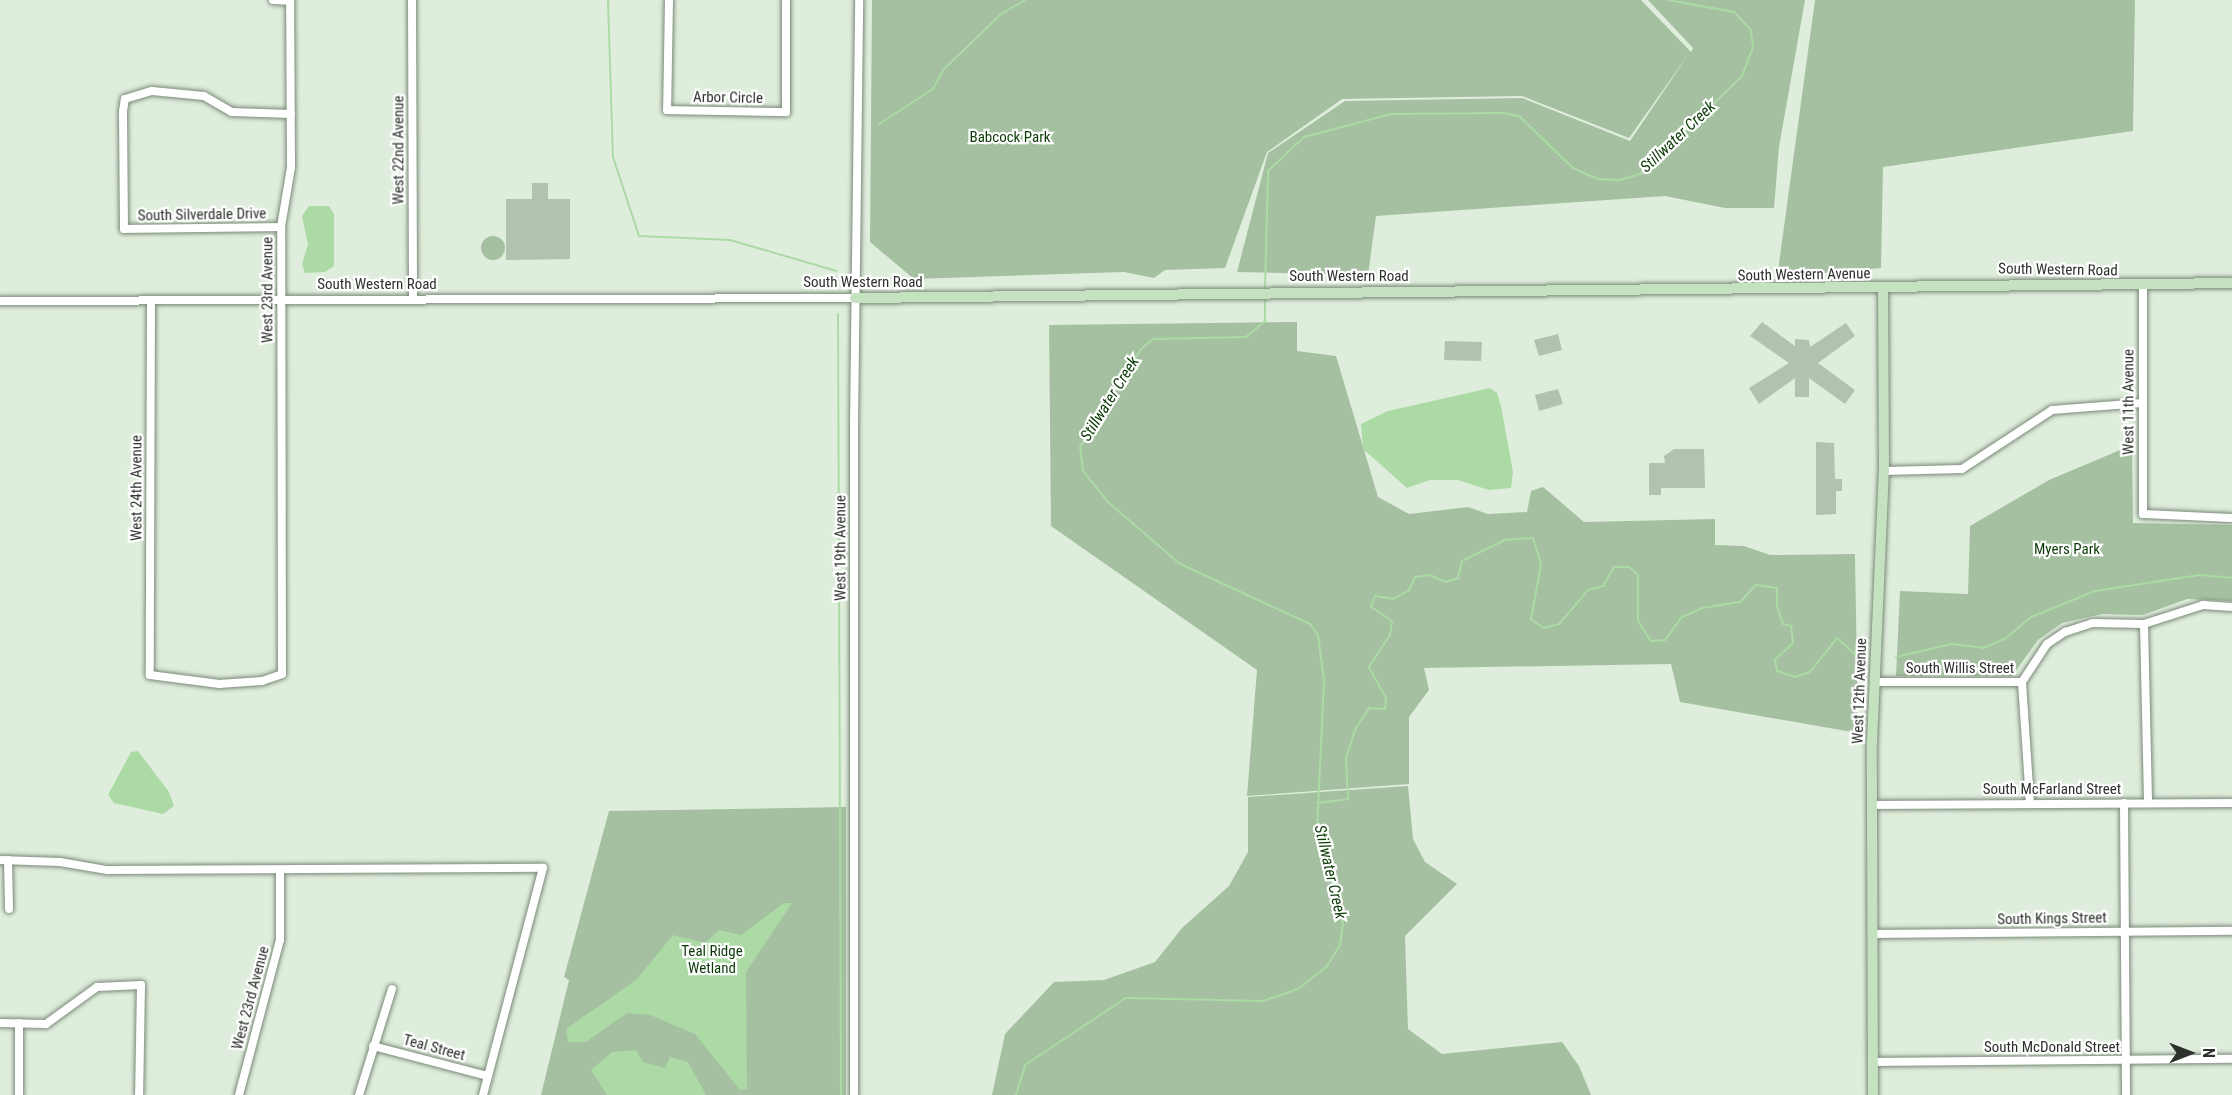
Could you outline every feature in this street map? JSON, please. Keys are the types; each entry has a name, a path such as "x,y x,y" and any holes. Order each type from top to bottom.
{"main road":[{"name":"South Western Road","path":"1883,288 1996,283 2143,286 2232,283"},
{"name":"South Western Avenue","path":"1726,291 1883,288"},
{"name":"West 12th Avenue","path":"1873,1095 1872,805 1884,471 1883,288"},
{"name":"South Western Road","path":"855,298 1316,292 1726,291"}],"street":[{"path":"273,0 290,0"},
{"name":"West 23rd Avenue","path":"150,675 219,684 282,674 281,227 291,167 290,0"},
{"name":"West 22nd Avenue","path":"412,0 412,300"},
{"name":"Arbor Circle","path":"669,0 667,110 786,112 786,0"},
{"name":"West 19th Avenue","path":"854,1095 855,298 859,0"},
{"name":"South Silverdale Drive","path":"281,227 124,229 126,99 152,91 186,92 232,112 291,114"},
{"name":"West 11th Avenue","path":"2143,286 2142,403 2145,517 2232,518"},
{"name":"South Western Road","path":"0,301 855,298"},
{"name":"West 24th Avenue","path":"150,675 151,301"},
{"path":"1884,471 1962,469 2052,410 2142,403"},
{"name":"South Willis Street","path":"1875,682 2022,682 2047,644 2065,632 2093,622 2144,624 2203,605 2232,607"},
{"path":"2144,624 2148,802"},
{"path":"2022,682 2030,803"},
{"path":"2124,803 2126,1095"},
{"name":"South McFarland Street","path":"1872,805 2232,803"},
{"path":"9,909 4,860 60,862 107,870 543,868 483,1095"},
{"name":"West 23rd Avenue","path":"239,1095 280,940 280,870"},
{"name":"South Kings Street","path":"1873,934 2232,931"},
{"path":"0,1023 46,1024 97,987 141,985 139,1095"},
{"path":"358,1095 392,989"},
{"path":"19,1023 19,1095"},
{"name":"Teal Street","path":"373,1046 487,1076"},
{"name":"South McDonald Street","path":"1873,1062 2232,1059"}],"green space":[{"name":"Babcock Park","path":"872,0 1641,0 1691,52 1693,48 1648,0 1805,0 1779,147 1774,208 1725,208 1665,196 1376,216 1368,275 1237,272 1268,153 1345,101 1522,98 1630,141 1690,52 1629,138 1522,96 1342,99 1267,152 1225,268 1165,270 1154,278 1124,272 914,279 870,242"},
{"path":"1815,0 2135,0 2133,131 1883,167 1881,268 1777,278"},
{"path":"493,236 502,239 505,248 502,257 493,260 484,257 481,248 484,239"},
{"path":"1297,322 1297,351 1336,356 1378,497 1409,514 1468,507 1488,514 1527,512 1531,491 1543,487 1584,522 1715,519 1715,545 1744,546 1770,555 1855,554 1858,733 1680,702 1671,664 1424,668 1429,690 1409,717 1409,784 1247,796 1257,670 1051,526 1049,325"},
{"name":"Myers Park","path":"2132,445 2133,523 2232,525 2232,601 2187,599 2143,615 2102,614 2062,623 2038,640 2012,676 1896,676 1900,591 1968,594 1970,526 2049,480"},
{"path":"1408,786 1413,839 1425,862 1457,884 1405,936 1408,1029 1442,1054 1562,1042 1579,1066 1591,1095 992,1095 1005,1034 1054,982 1104,980 1155,962 1182,928 1229,886 1248,852 1248,797"},
{"name":"Teal Ridge Wetland","path":"846,807 846,1095 541,1095 569,980 564,977 609,811"}],"shaded area":[{"path":"309,206 329,206 334,214 334,266 325,272 305,273 302,264 308,244 302,216"},
{"path":"1490,388 1497,393 1501,406 1513,472 1511,488 1489,490 1458,480 1430,480 1407,488 1363,449 1361,424 1388,411"},
{"path":"138,751 169,792 174,806 163,814 114,803 108,795 131,752"},
{"path":"784,903 792,903 746,972 747,1089 740,1090 695,1034 650,1015 627,1013 586,1042 568,1042 566,1029 636,980 673,935 705,943 719,930 741,935"},
{"path":"636,1050 643,1062 665,1068 670,1057 688,1062 706,1095 607,1095 591,1070 612,1052"}],"building":[{"path":"532,183 548,183 548,199 570,199 570,259 506,260 506,199 532,199"},
{"path":"1762,322 1795,346 1795,339 1809,340 1810,347 1846,323 1855,336 1818,363 1855,390 1845,404 1809,378 1809,397 1795,397 1795,378 1759,404 1749,388 1789,363 1750,336"},
{"path":"1558,334 1562,350 1539,356 1534,340"},
{"path":"1445,341 1482,342 1481,361 1444,360"},
{"path":"1558,389 1563,404 1539,411 1535,395"},
{"path":"1816,442 1834,443 1835,479 1842,479 1842,491 1836,491 1836,514 1816,515"},
{"path":"1674,449 1704,449 1705,488 1661,488 1661,495 1649,495 1649,463 1665,463 1664,456"}],"waterway":[{"path":"608,0 613,157 639,236 730,240 837,271"},
{"path":"879,124 933,89 943,70 1001,14 1025,0"},
{"name":"Stillwater Creek","path":"1265,289 1268,171 1304,137 1391,114 1503,113 1519,116 1573,168 1598,179 1620,180 1643,173 1742,76 1753,47 1751,30 1734,12 1668,0"},
{"name":"Stillwater Creek","path":"1016,1095 1025,1065 1126,998 1263,1001 1298,989 1327,966 1340,945 1343,924 1317,829 1324,681 1318,635 1310,624 1180,564 1109,503 1083,471 1080,447 1141,349 1153,339 1246,337 1265,321 1265,298"},
{"path":"838,314 841,1095"},
{"path":"1317,803 1348,799 1346,758 1356,728 1369,708 1385,709 1386,698 1369,667 1390,635 1392,621 1371,607 1375,596 1393,599 1409,590 1415,577 1430,575 1446,582 1458,578 1462,561 1505,540 1533,538 1541,565 1531,619 1544,628 1559,624 1588,590 1603,586 1614,567 1629,567 1638,575 1638,621 1651,641 1665,640 1682,617 1702,608 1740,602 1756,585 1777,588 1777,606 1783,624 1791,626 1793,643 1775,660 1777,671 1795,677 1810,672 1837,638 1858,657"},
{"path":"1896,657 1952,644 1983,648 2006,638 2031,617 2095,591 2200,575 2232,578"}]}
